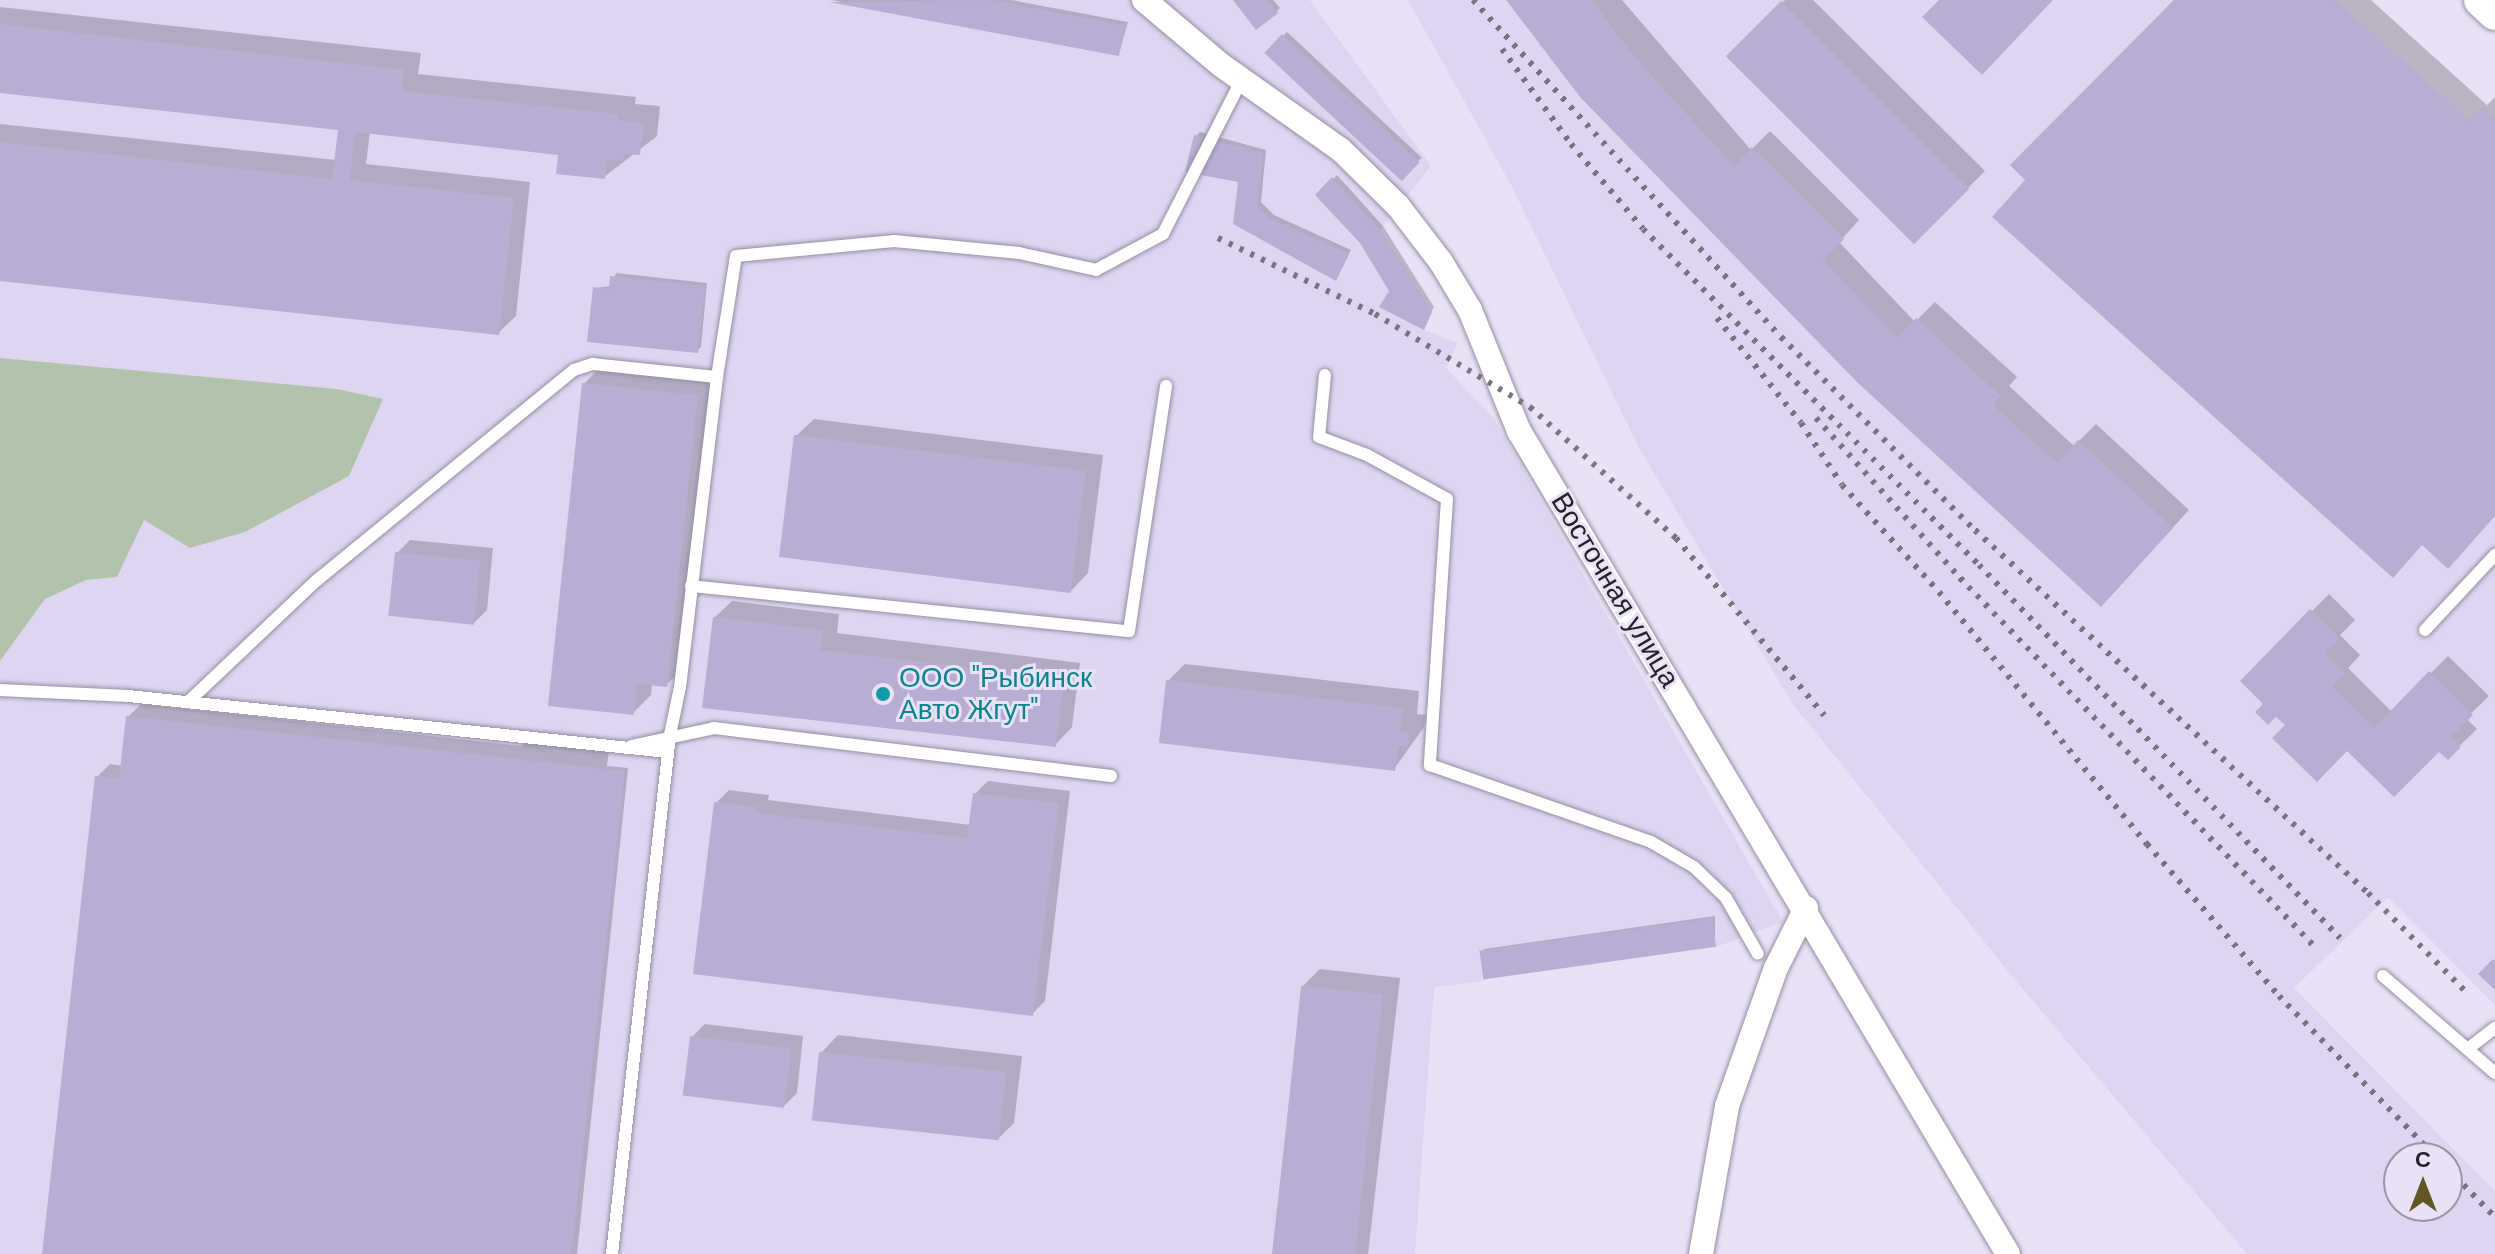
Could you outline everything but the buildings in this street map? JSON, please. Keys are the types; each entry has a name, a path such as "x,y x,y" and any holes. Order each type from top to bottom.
{"street":[{"name":"Восточная улица","path":"1144,0 1242,79 1341,150 1398,206 1441,262 1470,310 1519,431 1806,908 2008,1254"},
{"path":"2481,0 2495,13"},
{"path":"1701,1254 1727,1106 1776,968 1806,908"}],"lane":[{"path":"612,1254 670,735 736,256 894,241 1019,253 1096,270 1163,234 1242,79"},
{"path":"188,702 316,581 574,370 593,364 717,377"},
{"path":"1325,375 1319,437 1367,455 1447,499 1430,765 1651,842 1684,860 1726,898 1758,954"},
{"path":"691,586 1129,631 1166,386"},
{"path":"2425,630 2495,555"},
{"path":"0,690 188,702 668,752"},
{"path":"624,747 714,728 1111,776"},
{"path":"2383,976 2495,1073"},
{"path":"2469,1048 2495,1028"}],"shaded area":[{"path":"0,0 1310,0 1431,166 1380,230 1432,312 1424,330 1458,343 1446,368 1494,419 1783,922 1716,947 1712,919 1479,952 1483,981 1434,987 1415,1254 0,1254"},
{"path":"1408,0 2335,0 2469,121 2483,107 2495,118 2495,1005 2388,897 2294,988 2446,1142 2383,1142 2383,1222 2463,1222 2463,1159 2495,1191 2495,1254 2247,1254 2016,981 1792,703 1640,450 1512,187"}],"green space":[{"path":"0,358 337,389 383,399 349,476 245,532 190,548 144,520 117,577 86,580 45,599 0,661"}],"railway":[{"path":"1473,0 1781,337 1975,530 2368,893 2464,990"},
{"path":"1502,49 1571,144 1643,229 1979,565 2340,938"},
{"path":"1218,238 1375,314 1530,407 1676,538 1824,715"},
{"path":"1717,318 1801,423 1842,485 1939,592 2147,844 2279,996 2421,1142"},
{"path":"1816,418 1960,578 2318,950"},
{"path":"2463,1184 2495,1217"}],"place":[{"name":"ООО \"Рыбинск Авто Жгут\"","path":"883,694"}]}
